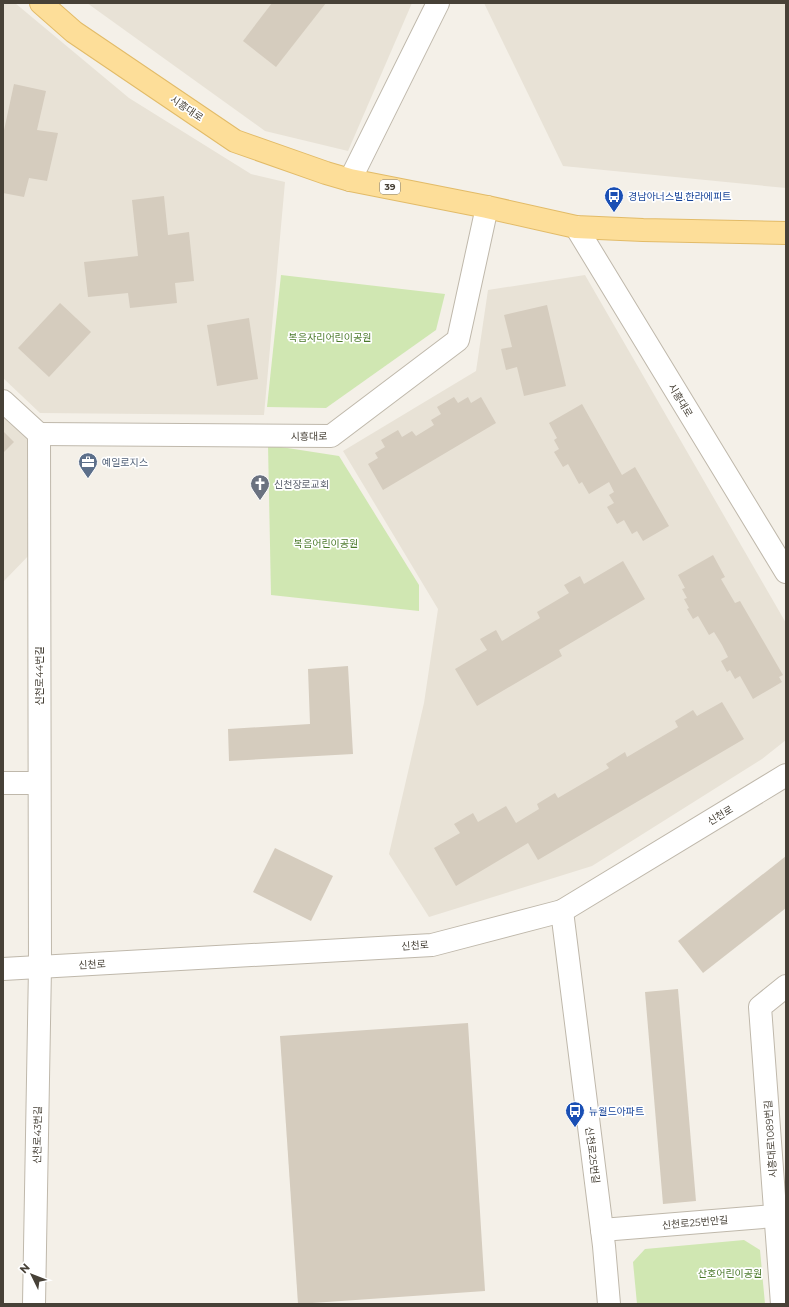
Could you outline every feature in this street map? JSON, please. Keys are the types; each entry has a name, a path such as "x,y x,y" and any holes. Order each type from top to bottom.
{"main road":[{"name":"시흥대로","path":"41,3 74,32 235,141 326,173 350,180 487,207 576,227 786,233"}],"street":[{"path":"350,180 438,3"},
{"name":"시흥대로","path":"39,434 331,436 458,340 487,207"},
{"name":"시흥대로","path":"576,227 786,572"},
{"path":"3,400 39,434"},
{"name":"신천로44번길","path":"39,434 40,966"},
{"name":"신천로","path":"3,969 432,945 562,911 786,775"},
{"path":"3,783 39,783"},
{"name":"신천로25번길","path":"562,911 602,1230 609,1304"},
{"name":"신천로43번길","path":"34,1304 40,966"},
{"name":"시흥대로1089번길","path":"782,1304 781,1212 760,1006 785,989"},
{"name":"신천로25번안길","path":"602,1230 781,1212"}],"shaded area":[{"path":"3,3 15,3 129,98 251,174 285,182 264,415 40,413 3,378"},
{"path":"87,3 412,3 348,151 265,131"},
{"path":"484,3 786,3 786,188 563,166"},
{"path":"585,275 786,623 786,740 762,759 592,866 429,917 389,854 424,703 438,609 343,451 476,371 488,290"},
{"path":"3,415 28,439 33,551 3,582"}],"green space":[{"name":"복음자리어린이공원","path":"281,275 445,294 436,330 326,408 267,407"},
{"name":"복음어린이공원","path":"268,445 339,456 419,585 419,611 271,595"},
{"name":"산호어린이공원","path":"744,1240 760,1250 765,1304 637,1304 633,1262 645,1249"}],"building":[{"path":"272,3 326,3 276,67 243,41"},
{"path":"14,84 46,91 37,130 58,133 47,181 29,178 24,197 3,193 3,135"},
{"path":"164,196 168,235 189,232 194,281 175,283 177,303 130,308 128,293 88,297 84,262 138,256 132,200"},
{"path":"60,303 91,332 49,377 18,348"},
{"path":"547,305 566,386 524,396 517,367 506,370 501,349 512,347 504,315"},
{"path":"249,318 258,379 217,386 207,325"},
{"path":"454,397 458,403 468,397 471,403 481,397 496,423 383,490 368,464 378,458 375,453 385,447 381,440 398,430 402,437 412,431 416,436 434,425 431,420 441,414 437,407"},
{"path":"582,404 622,475 635,467 669,526 643,541 637,531 632,534 624,520 617,524 607,507 614,503 609,495 614,492 609,482 589,494 582,482 579,484 568,464 563,467 554,452 559,449 554,440 557,438 549,423"},
{"path":"3,431 14,442 3,453"},
{"path":"713,555 725,577 721,579 735,603 740,601 783,675 779,677 782,682 753,699 740,676 735,679 730,670 727,672 721,661 728,657 722,645 714,632 709,635 698,616 693,619 687,609 689,608 684,599 687,598 682,589 685,588 678,575"},
{"path":"623,561 645,599 559,650 562,656 477,706 455,669 487,650 480,639 496,630 502,641 540,618 537,612 569,593 564,585 580,576 584,584"},
{"path":"348,666 353,754 229,761 228,729 310,724 308,669"},
{"path":"722,702 744,739 538,860 528,843 456,886 434,848 460,833 454,824 473,813 478,822 506,806 516,823 539,809 537,804 555,793 558,798 609,768 606,764 625,752 627,757 678,727 675,721 693,710 697,716"},
{"path":"275,848 333,876 311,921 253,892"},
{"path":"786,856 786,908 703,973 678,941"},
{"path":"678,989 696,1201 663,1204 645,992"},
{"path":"468,1023 485,1291 298,1304 280,1036"}],"place":[{"name":"경남아너스빌.한라에피트","path":"614,213"},
{"name":"예일로지스","path":"88,479"},
{"name":"신천장로교회","path":"260,501"},
{"name":"뉴월드아파트","path":"575,1128"}]}
